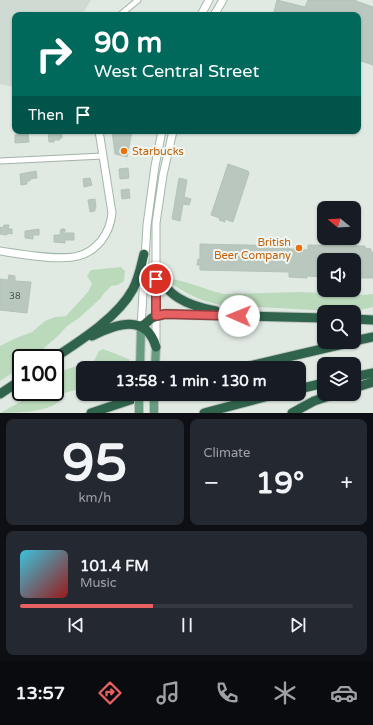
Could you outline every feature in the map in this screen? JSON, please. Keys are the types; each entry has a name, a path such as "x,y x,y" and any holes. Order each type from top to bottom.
{"highway":[{"path":"64,352 110,318 124,303 135,285 144,254"},
{"path":"156,267 160,279 165,286 174,295 185,302 212,311 239,316"},
{"path":"141,327 156,316 165,314 317,318"},
{"path":"361,319 373,320"},
{"path":"68,349 112,327 133,324 141,327 150,334 156,347"},
{"path":"361,340 373,337"},
{"path":"271,361 323,349"},
{"path":"361,376 373,373"},
{"path":"361,386 373,382"},
{"path":"306,387 317,385"},
{"path":"0,394 12,386"},
{"path":"292,413 317,400"},
{"path":"91,413 127,401"},
{"path":"204,413 249,401"}],"main road":[{"path":"203,12 209,0"},
{"path":"216,12 223,0"},
{"path":"0,252 72,258 87,252 99,243 109,229 112,217 99,134"},
{"path":"140,361 144,254 149,205 161,134"},
{"path":"155,361 156,235 158,202 162,175 172,134"},
{"path":"139,401 139,413"},
{"path":"154,401 154,413"}],"street":[{"path":"124,12 138,0"},
{"path":"0,161 103,156"}],"shaded area":[{"path":"0,0 91,0 84,12 12,12 12,86 0,84"}],"green space":[{"path":"121,267 125,271 124,281 118,285 111,286 100,299 79,318 67,326 43,349 12,349 12,373 0,381 0,346 32,332 45,321 55,317 66,316 88,292 92,284 87,276 91,270"},
{"path":"170,279 184,282 224,294 300,292 317,293 317,297 361,297 361,295 373,294 373,307 361,310 361,305 317,305 317,310 222,305 202,300 170,282"},
{"path":"103,349 129,359 129,361 94,361 99,351"},
{"path":"76,367 76,390 64,393 64,371"},
{"path":"22,401 59,401 48,408 40,410 0,413"}],"building":[{"path":"277,0 305,7 308,0 356,0 373,7 373,65 361,61 361,12 274,12"},
{"path":"28,134 29,142 15,143 15,135"},
{"path":"48,134 62,134 62,138 60,138 60,140 49,142"},
{"path":"112,134 131,134 127,157 115,154"},
{"path":"228,164 248,171 249,173 233,222 225,219 225,222 219,220 220,218 211,215"},
{"path":"128,168 129,178 120,179 119,169"},
{"path":"36,171 37,178 30,179 30,181 27,181 27,184 21,185 20,174"},
{"path":"90,178 92,185 84,187 83,179"},
{"path":"179,178 187,180 184,197 191,199 189,205 183,204 180,221 172,219"},
{"path":"129,189 130,198 122,199 121,190"},
{"path":"95,199 95,211 90,212 88,200"},
{"path":"4,225 9,225 8,229 12,229 12,234 0,234 0,227 3,228"},
{"path":"39,229 39,235 33,235 33,239 25,238 25,231"},
{"path":"61,229 65,229 65,235 67,235 66,233 74,233 74,240 65,240 65,243 54,242 54,235 60,235"},
{"path":"200,244 290,246 290,249 308,250 308,245 365,246 365,248 371,249 371,252 373,252 373,278 361,278 361,253 317,253 317,277 307,276 307,278 289,277 289,272 200,270 200,265 197,265 198,259 200,259"},
{"path":"9,275 15,276 15,281 31,282 27,313 0,310 0,279 8,280"}],"place":[{"name":"Starbucks","path":"124,151"},
{"name":"British Beer Company","path":"299,248"}],"route":[{"path":"156,279 156,316 165,314 239,316"}]}
